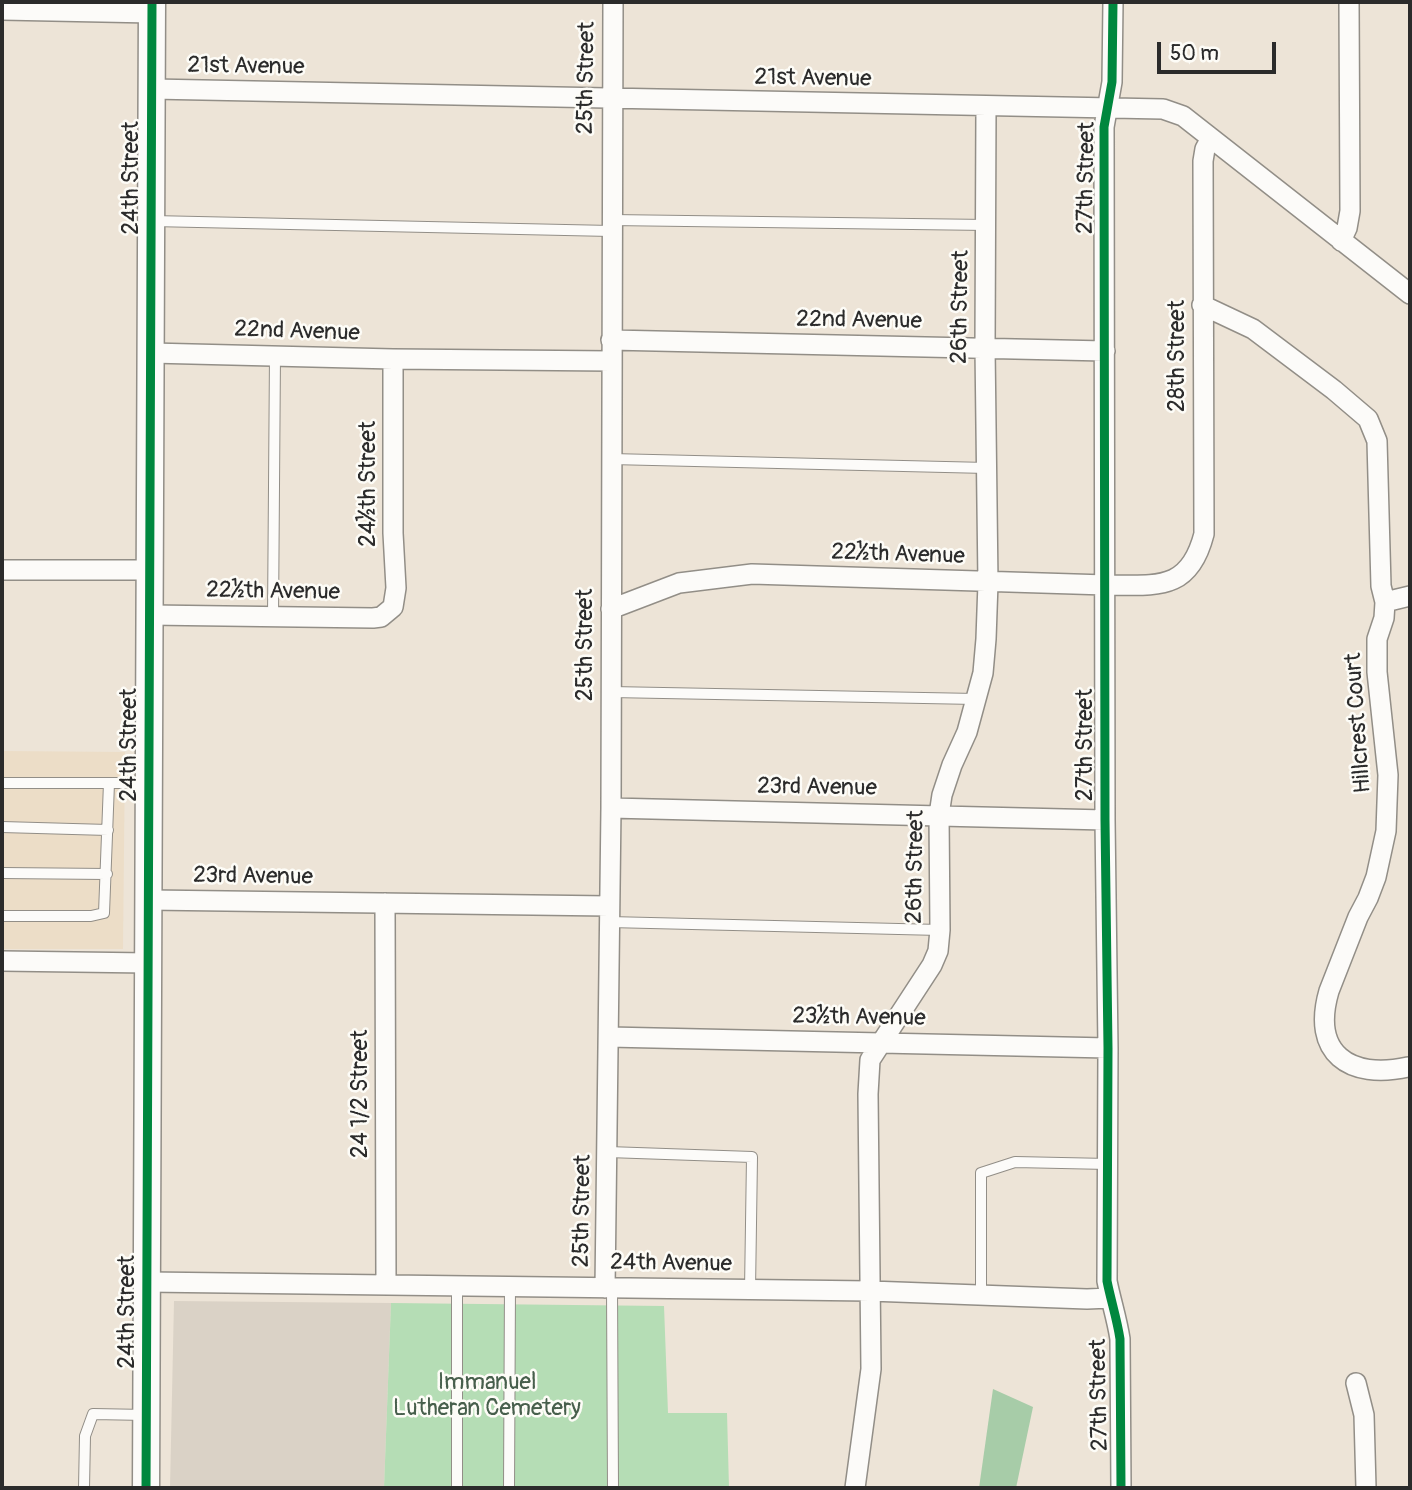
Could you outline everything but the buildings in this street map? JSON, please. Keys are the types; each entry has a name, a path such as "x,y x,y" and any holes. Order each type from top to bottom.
{"street":[{"name":"25th Street","path":"609,1288 612,2"},
{"name":"27th Street","path":"1113,2 1112,82 1104,127 1107,1280 1120,1339 1121,1488"},
{"path":"1341,241 1350,211 1349,2"},
{"path":"2,10 43,6 152,7"},
{"name":"24th Street","path":"146,1488 152,7"},
{"name":"21st Avenue","path":"152,89 986,107 1164,108 1174,111 1211,138 1410,294"},
{"name":"26th Street","path":"855,1488 871,1369 870,1060 932,965 938,951 939,815 946,782 967,732 983,673 988,583 986,107"},
{"name":"28th Street","path":"1185,571 1194,562 1204,534 1203,161 1211,138"},
{"name":"Hillcrest Court","path":"1202,305 1254,329 1334,390 1368,419 1377,441 1381,586 1385,602 1384,618 1377,639 1377,672 1388,783 1386,831 1368,898 1329,991 1325,1005 1324,1031 1328,1042 1347,1063 1384,1072 1408,1067"},
{"name":"22nd Avenue","path":"611,340 1105,351"},
{"name":"22nd Avenue","path":"150,353 611,361"},
{"name":"24½th Street","path":"393,359 393,533 396,588 393,607"},
{"path":"2,570 150,570"},
{"name":"22½th Avenue","path":"611,609 679,583 752,574 988,583 1150,585 1180,577 1185,571"},
{"path":"1385,602 1410,596"},
{"name":"22½th Avenue","path":"150,615 373,618 381,617 393,607"},
{"name":"23rd Avenue","path":"611,808 1105,820"},
{"name":"23rd Avenue","path":"149,900 385,903 609,914"},
{"name":"24 1/2 Street","path":"385,903 386,1284"},
{"path":"2,961 148,963"},
{"name":"23½th Avenue","path":"609,1037 1108,1048"},
{"name":"24th Avenue","path":"147,1282 870,1291 1110,1298"},
{"path":"1356,1383 1364,1415 1366,1488"}],"lane":[{"path":"151,221 987,225"},
{"path":"273,617 275,355"},
{"path":"611,459 987,468"},
{"path":"611,692 976,699"},
{"path":"2,783 149,783"},
{"path":"2,916 99,916 104,913 109,783"},
{"path":"2,827 108,830"},
{"path":"2,873 107,874"},
{"path":"609,914 940,930"},
{"path":"608,1152 752,1157 750,1290"},
{"path":"981,1295 981,1173 1015,1162 1108,1164"},
{"path":"457,1285 457,1488"},
{"path":"509,1488 510,1286"},
{"path":"609,1288 612,1488"},
{"path":"85,1488 85,1436 93,1414 147,1415"}],"shaded area":[{"path":"2,751 125,752 123,949 2,949"},
{"path":"174,1301 391,1303 384,1488 170,1488"}],"green space":[{"name":"Immanuel Lutheran Cemetery","path":"391,1303 664,1306 668,1413 727,1413 729,1488 384,1488"},
{"path":"993,1389 1033,1407 1016,1488 979,1488"}],"cycle path":[{"path":"146,1488 152,2"},
{"path":"1113,2 1112,82 1104,127 1107,1281 1120,1339 1121,1488"}]}
